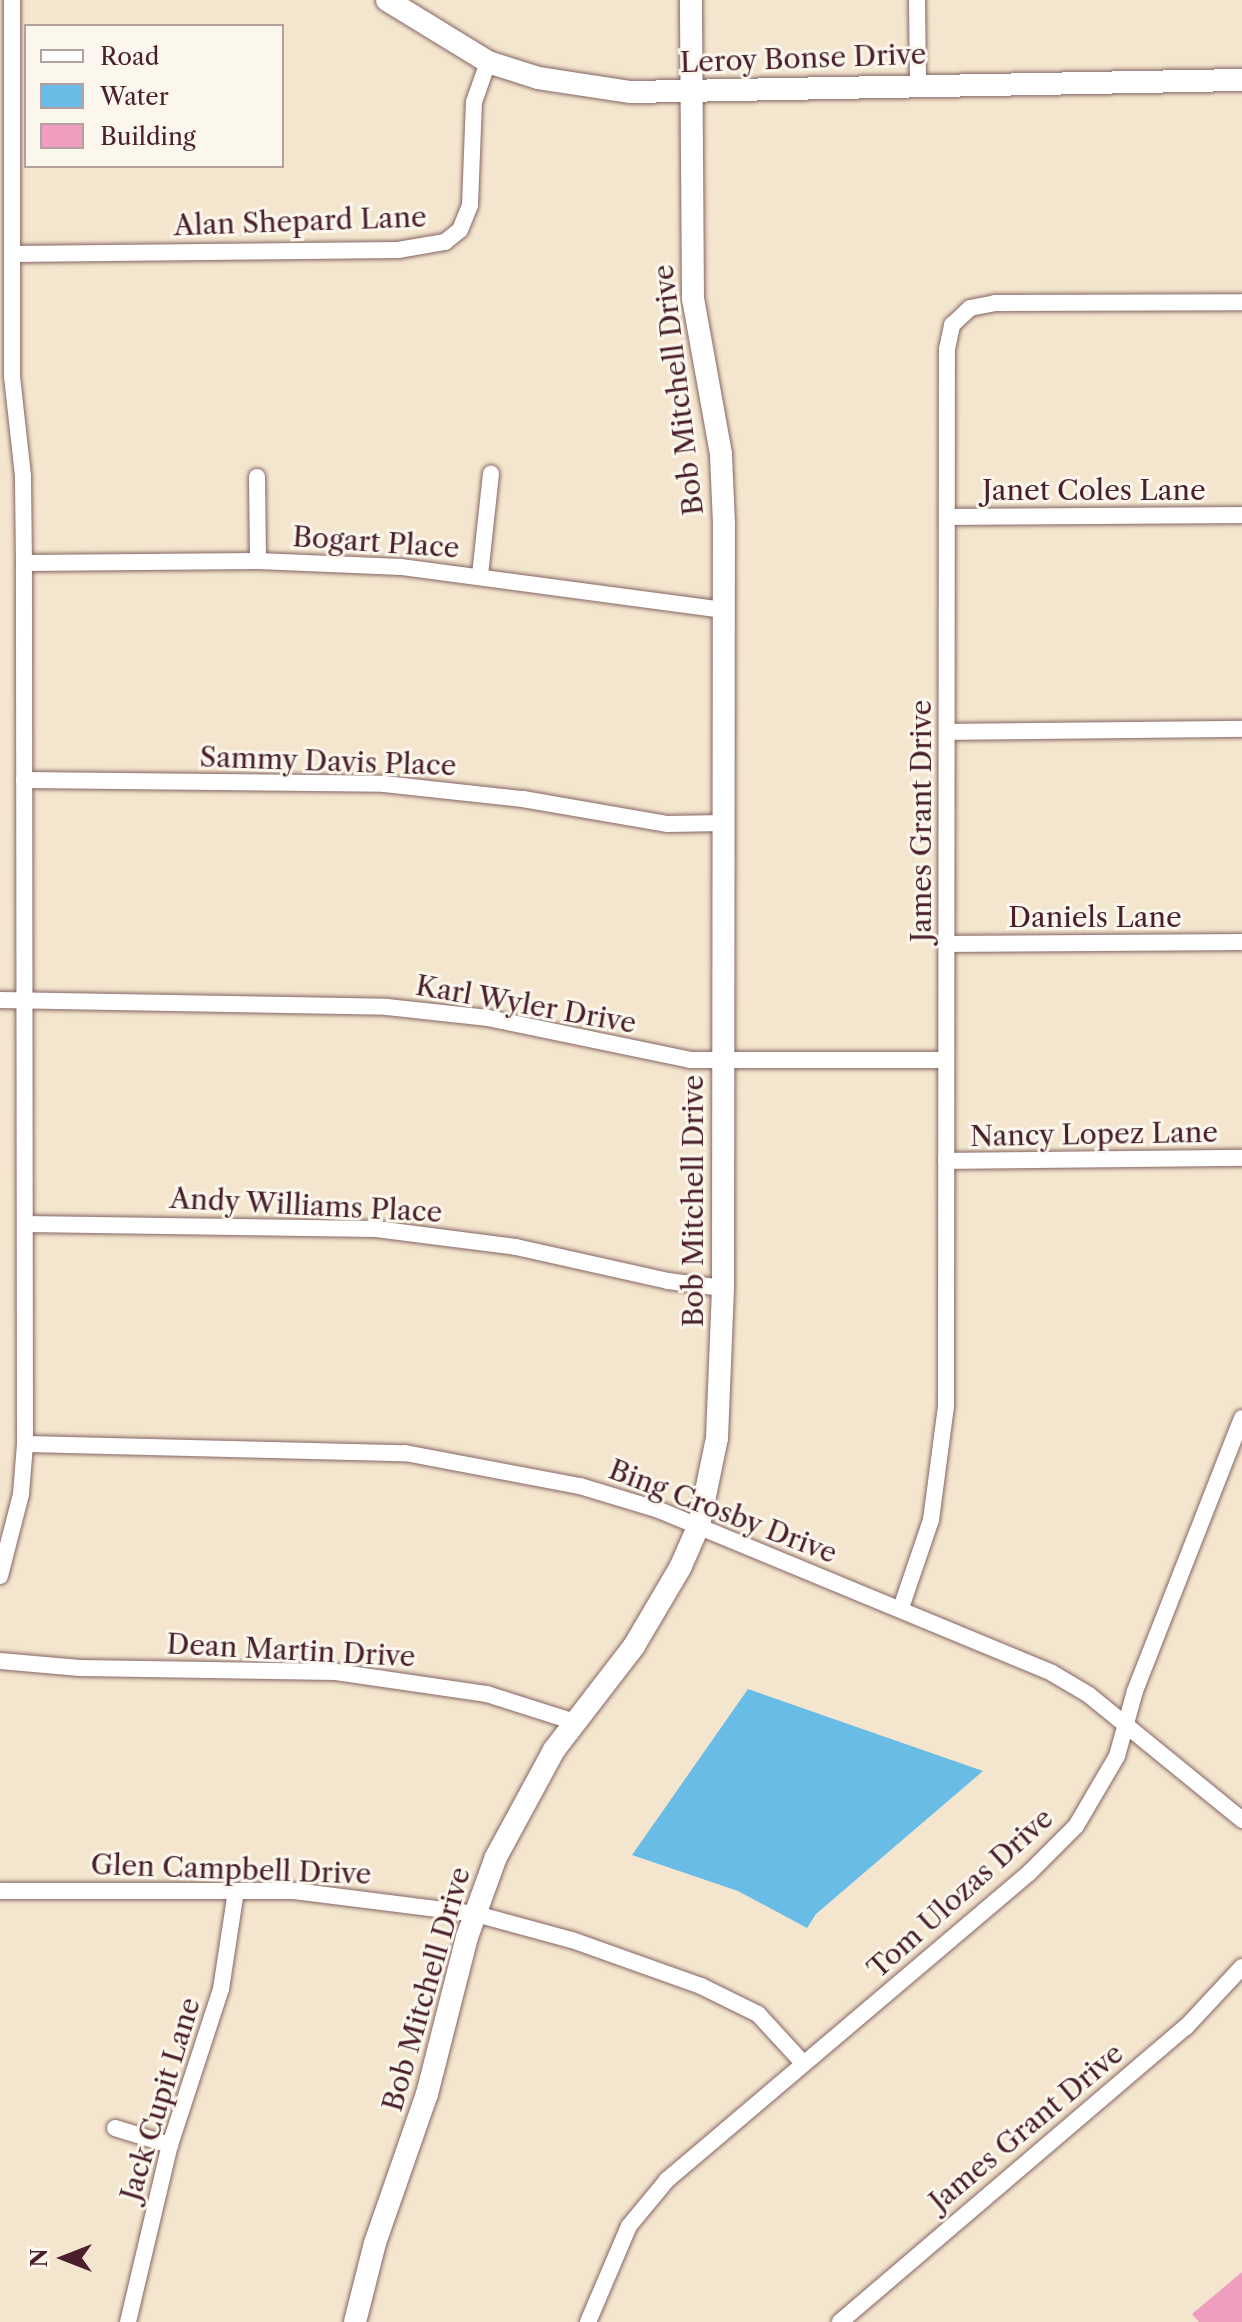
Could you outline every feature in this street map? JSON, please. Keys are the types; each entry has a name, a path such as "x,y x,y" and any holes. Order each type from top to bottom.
{"street":[{"path":"0,1576 21,1494 25,1444 24,563 23,476 12,377 12,0"},
{"name":"Leroy Bonse Drive","path":"387,0 488,62 597,89 691,93 918,84 1242,80"},
{"name":"Bob Mitchell Drive","path":"355,2322 375,2243 427,2094 476,1914 496,1857 530,1791 575,1722 653,1618 699,1525 717,1438 723,1288 721,454 693,299 691,0"},
{"path":"917,0 918,84"},
{"name":"Alan Shepard Lane","path":"12,254 398,250 445,242 460,230 470,205 474,102 488,62"},
{"name":"James Grant Drive","path":"901,1608 931,1520 946,1406 947,349 952,325 963,313 995,303 1242,302"},
{"path":"480,575 491,474"},
{"path":"257,477 258,561"},
{"name":"Janet Coles Lane","path":"947,517 1242,515"},
{"name":"Bogart Place","path":"24,563 258,561 480,575 723,610"},
{"path":"947,732 1242,729"},
{"name":"Sammy Davis Place","path":"24,780 384,784 523,799 668,824 723,823"},
{"name":"Daniels Lane","path":"948,944 1242,942"},
{"name":"Karl Wyler Drive","path":"0,1000 387,1007 488,1018 690,1060 946,1060"},
{"name":"Nancy Lopez Lane","path":"946,1161 1242,1158"},
{"name":"Andy Williams Place","path":"25,1224 376,1229 516,1247 668,1281 723,1288"},
{"name":"Tom Ulozas Drive","path":"588,2322 612,2259 644,2206 706,2143 1062,1842 1107,1775 1127,1729 1135,1691 1242,1418"},
{"name":"Bing Crosby Drive","path":"25,1444 405,1453 580,1486 699,1525 1052,1673 1089,1695 1242,1820"},
{"name":"Dean Martin Drive","path":"0,1661 80,1668 336,1672 487,1694 575,1722"},
{"name":"Glen Campbell Drive","path":"0,1891 236,1891 351,1897 476,1914 572,1940 701,1986 758,2014 803,2063"},
{"name":"Jack Cupit Lane","path":"128,2322 170,2145 208,2040 236,1891"},
{"name":"James Grant Drive","path":"840,2322 1186,2027 1242,1967"},
{"path":"115,2128 170,2145"}],"water":[{"path":"748,1689 983,1771 816,1914 807,1928 738,1891 632,1855"}],"building":[{"path":"1242,2272 1242,2322 1199,2322 1192,2314"}]}
